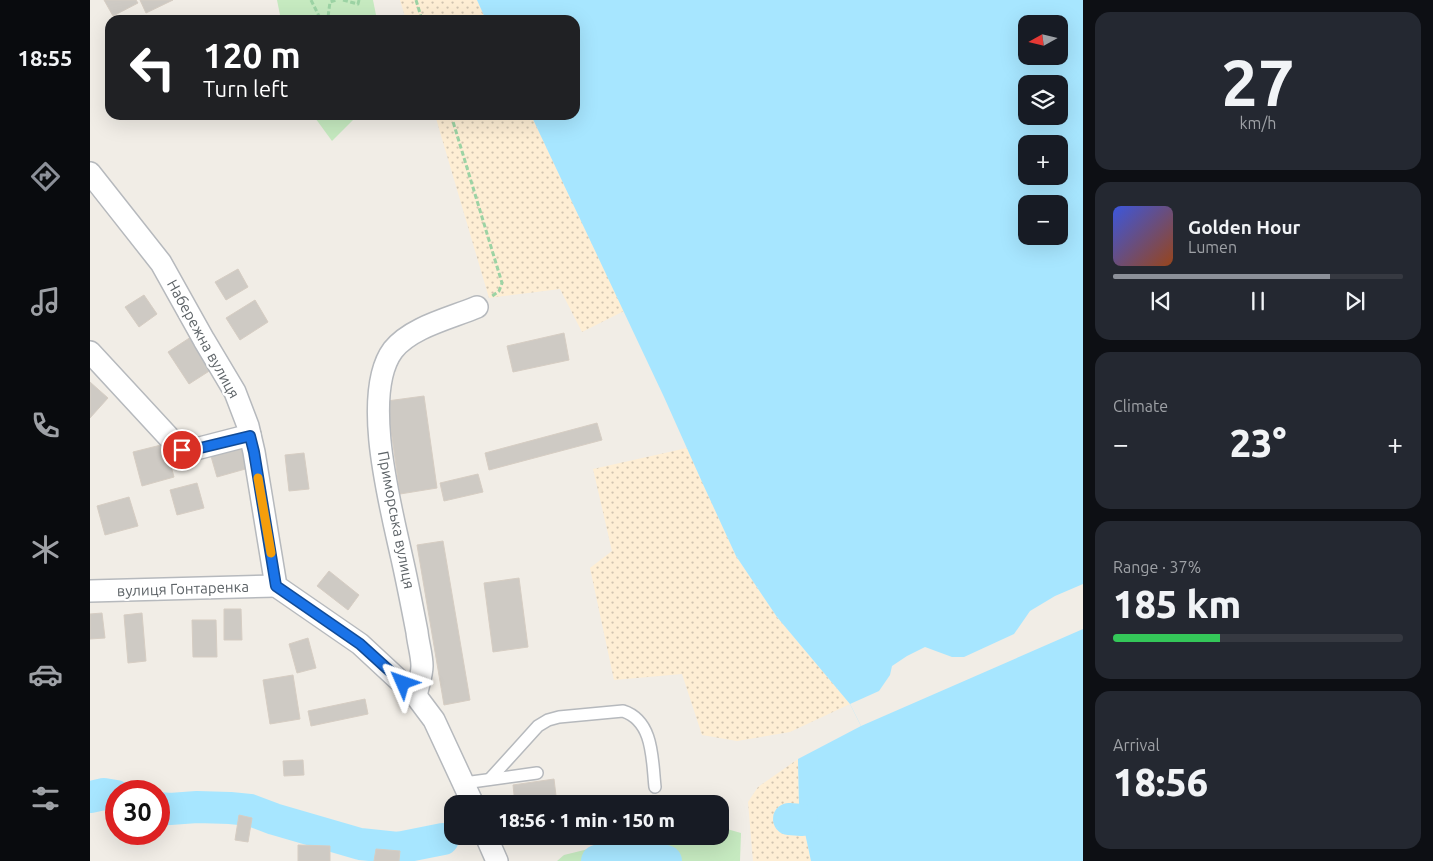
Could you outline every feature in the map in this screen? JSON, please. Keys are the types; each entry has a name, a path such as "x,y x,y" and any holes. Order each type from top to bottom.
{"street":[{"name":"Набережна вулиця","path":"90,173 161,263 235,392 248,426 254,452 276,586"},
{"name":"Приморська вулиця","path":"416,696 422,667 411,597 386,482 378,411 380,386 384,365 394,349 409,336 419,330 477,308"},
{"path":"90,352 182,450 192,450 250,436"},
{"path":"276,586 360,644 416,696 434,720 469,795"},
{"name":"вулиця Гонтаренка","path":"90,591 276,586"},
{"path":"490,845 497,861"}],"lane":[{"path":"490,779 538,726 548,720 559,716 623,711 632,714 639,720 646,731 650,744 654,787"},
{"path":"464,783 537,773"}],"path":[{"path":"311,0 319,15"},
{"path":"328,15 330,2 336,0"},
{"path":"343,0 358,4 359,0"},
{"path":"416,0 420,15"},
{"path":"453,120 502,283 499,291 477,308"}],"green space":[{"path":"277,0 373,0 376,15 280,15"},
{"path":"317,120 353,120 332,141"},
{"path":"729,830 741,833 740,861 557,861 564,855 605,845 729,845"}],"sand":[{"path":"400,0 477,0 484,15 404,15"},
{"path":"436,120 533,120 624,311 582,332 560,289 489,298"},
{"path":"687,448 736,556 777,617 850,704 790,732 737,741 702,735 682,674 614,680 590,568 612,551 593,469"},
{"path":"798,759 799,805 811,861 753,861 748,802 758,787"}],"water":[{"path":"477,0 1083,0 1083,861 811,861 799,805 798,759 861,726 850,704 777,617 736,556 533,120 580,120 580,15 484,15"}],"pier":[{"path":"1083,584 1083,629 861,726 850,704 879,691 890,675 892,666 907,656 925,647 952,657 964,657 1014,634 1030,611 1055,596"}],"building":[{"path":"104,0 136,0 138,3 115,15 112,15"},
{"path":"140,0 173,0 146,13"},
{"path":"238,269 248,287 226,300 215,282"},
{"path":"144,295 157,314 139,327 125,307"},
{"path":"255,300 268,322 240,340 226,318"},
{"path":"564,333 569,360 513,372 507,346"},
{"path":"194,335 214,368 189,384 168,352"},
{"path":"90,382 108,398 90,418"},
{"path":"424,396 437,488 400,494 387,401"},
{"path":"597,423 602,440 489,470 485,453"},
{"path":"165,444 174,477 142,486 133,452"},
{"path":"242,444 249,468 217,477 210,453"},
{"path":"304,453 309,489 289,491 285,455"},
{"path":"478,474 483,492 444,501 440,483"},
{"path":"197,483 204,508 177,515 170,490"},
{"path":"129,497 138,526 105,535 97,506"},
{"path":"443,541 470,700 444,705 417,545"},
{"path":"329,571 359,595 348,610 317,586"},
{"path":"519,578 528,647 493,652 484,583"},
{"path":"224,609 241,609 242,640 224,640"},
{"path":"102,613 105,638 90,639 90,614"},
{"path":"142,613 146,661 128,663 124,615"},
{"path":"192,620 216,620 217,657 193,657"},
{"path":"308,638 316,668 297,673 289,644"},
{"path":"293,675 300,719 270,724 263,680"},
{"path":"365,699 368,714 311,726 308,711"},
{"path":"303,760 304,775 284,776 283,761"},
{"path":"554,779 556,795 514,795 513,785"},
{"path":"239,815 252,818 248,842 235,840"},
{"path":"298,845 330,846 330,861 298,861"},
{"path":"376,849 400,851 399,861 374,861"}],"waterway":[{"path":"90,797 105,794"},
{"path":"170,809 197,807 250,810 274,819 360,844 398,848 443,839"},
{"path":"789,819 802,820"},
{"path":"597,861 623,855 666,861"}],"slow traffic":[{"path":"258,478 271,553"}],"route":[{"path":"182,450 192,450 250,436 276,586 360,644 403,683"}]}
